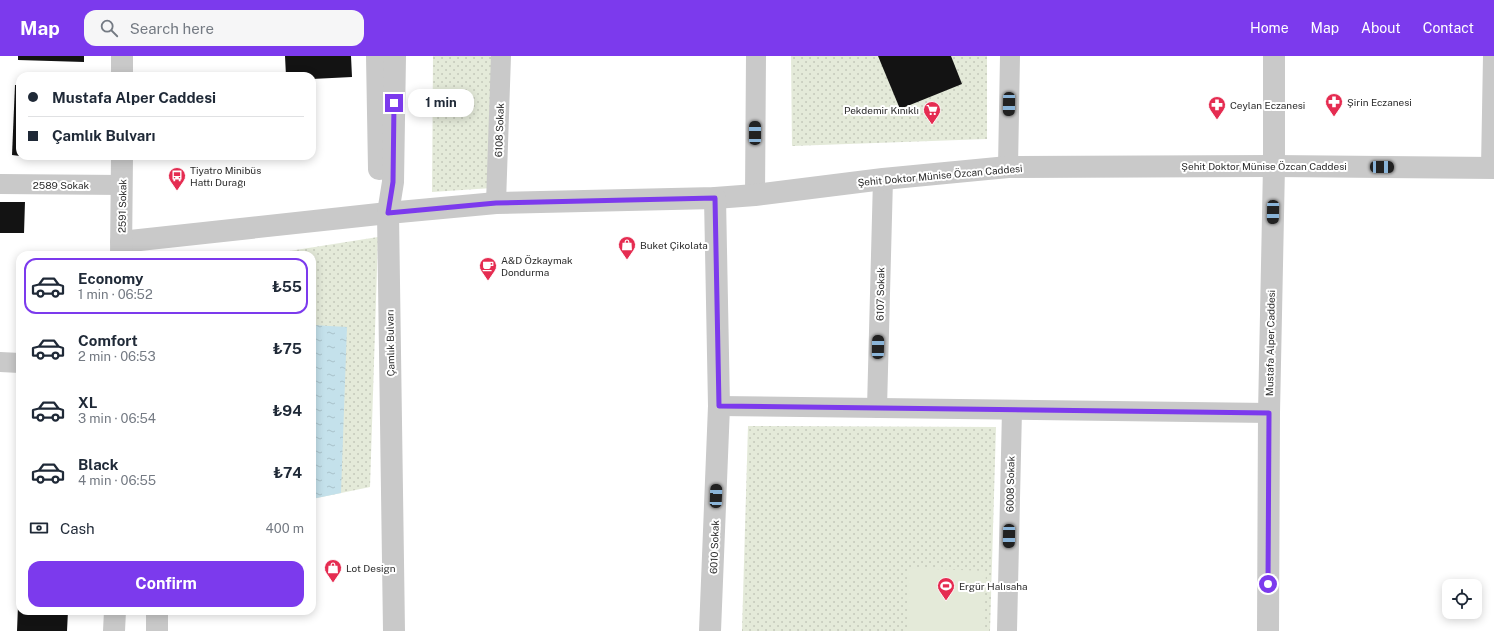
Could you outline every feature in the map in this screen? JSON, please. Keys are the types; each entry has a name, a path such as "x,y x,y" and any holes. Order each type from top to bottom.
{"street":[{"path":"122,56 122,72"},
{"path":"377,56 379,178 388,213"},
{"name":"Çamlık Bulvarı","path":"394,631 388,213 393,182 395,56"},
{"name":"6108 Sokak","path":"496,203 501,56"},
{"path":"755,195 756,56"},
{"path":"1008,167 1010,56"},
{"name":"Mustafa Alper Caddesi","path":"1268,631 1269,413 1274,166 1274,56"},
{"path":"1492,168 1493,56"},
{"name":"2591 Sokak","path":"121,249 122,160"},
{"name":"Şehit Doktor Münise Özcan Caddesi","path":"121,249 156,247 388,213 496,203 715,198 755,195 883,179 1008,167 1274,166 1492,168"},
{"name":"6107 Sokak","path":"877,408 883,179"},
{"name":"2589 Sokak","path":"0,184 122,185"},
{"name":"6010 Sokak","path":"710,631 719,406 715,198"},
{"path":"0,362 16,363"},
{"path":"719,406 1269,413"},
{"name":"6008 Sokak","path":"1007,631 1012,410"},
{"path":"114,631 115,615"},
{"path":"157,615 157,631"}],"green space":[{"path":"433,56 496,56 492,188 432,192"},
{"path":"791,56 987,56 987,139 792,146"},
{"path":"378,237 370,487 316,498 316,251 289,251"},
{"path":"748,426 996,427 990,631 742,631"},
{"name":"Ergür Halısaha","path":"909,568 986,571 983,631 907,631"}],"water":[{"path":"316,325 347,327 341,493 316,498"}],"building":[{"path":"18,56 84,56 84,62 18,60"},
{"path":"285,56 351,56 352,77 316,79 316,72 286,72"},
{"path":"878,56 951,56 962,84 900,109"},
{"path":"15,85 16,85 16,156 12,155"},
{"path":"0,202 25,202 24,233 0,233"},
{"path":"18,615 68,615 67,631 17,631"}],"place":[{"name":"Şirin Eczanesi","path":"1334,117"},
{"name":"Ceylan Eczanesi","path":"1217,120"},
{"name":"Pekdemir Kınıklı","path":"932,125"},
{"name":"Tiyatro Minibüs Hattı Durağı","path":"177,191"},
{"name":"Buket Çikolata","path":"627,260"},
{"name":"A&D Özkaymak Dondurma","path":"488,281"},
{"name":"Lot Design","path":"333,583"},
{"name":"Ergür Halısaha","path":"946,601"}],"route":[{"path":"394,103 393,182 388,213 496,203 715,198 719,406 1269,413 1268,584"}]}
